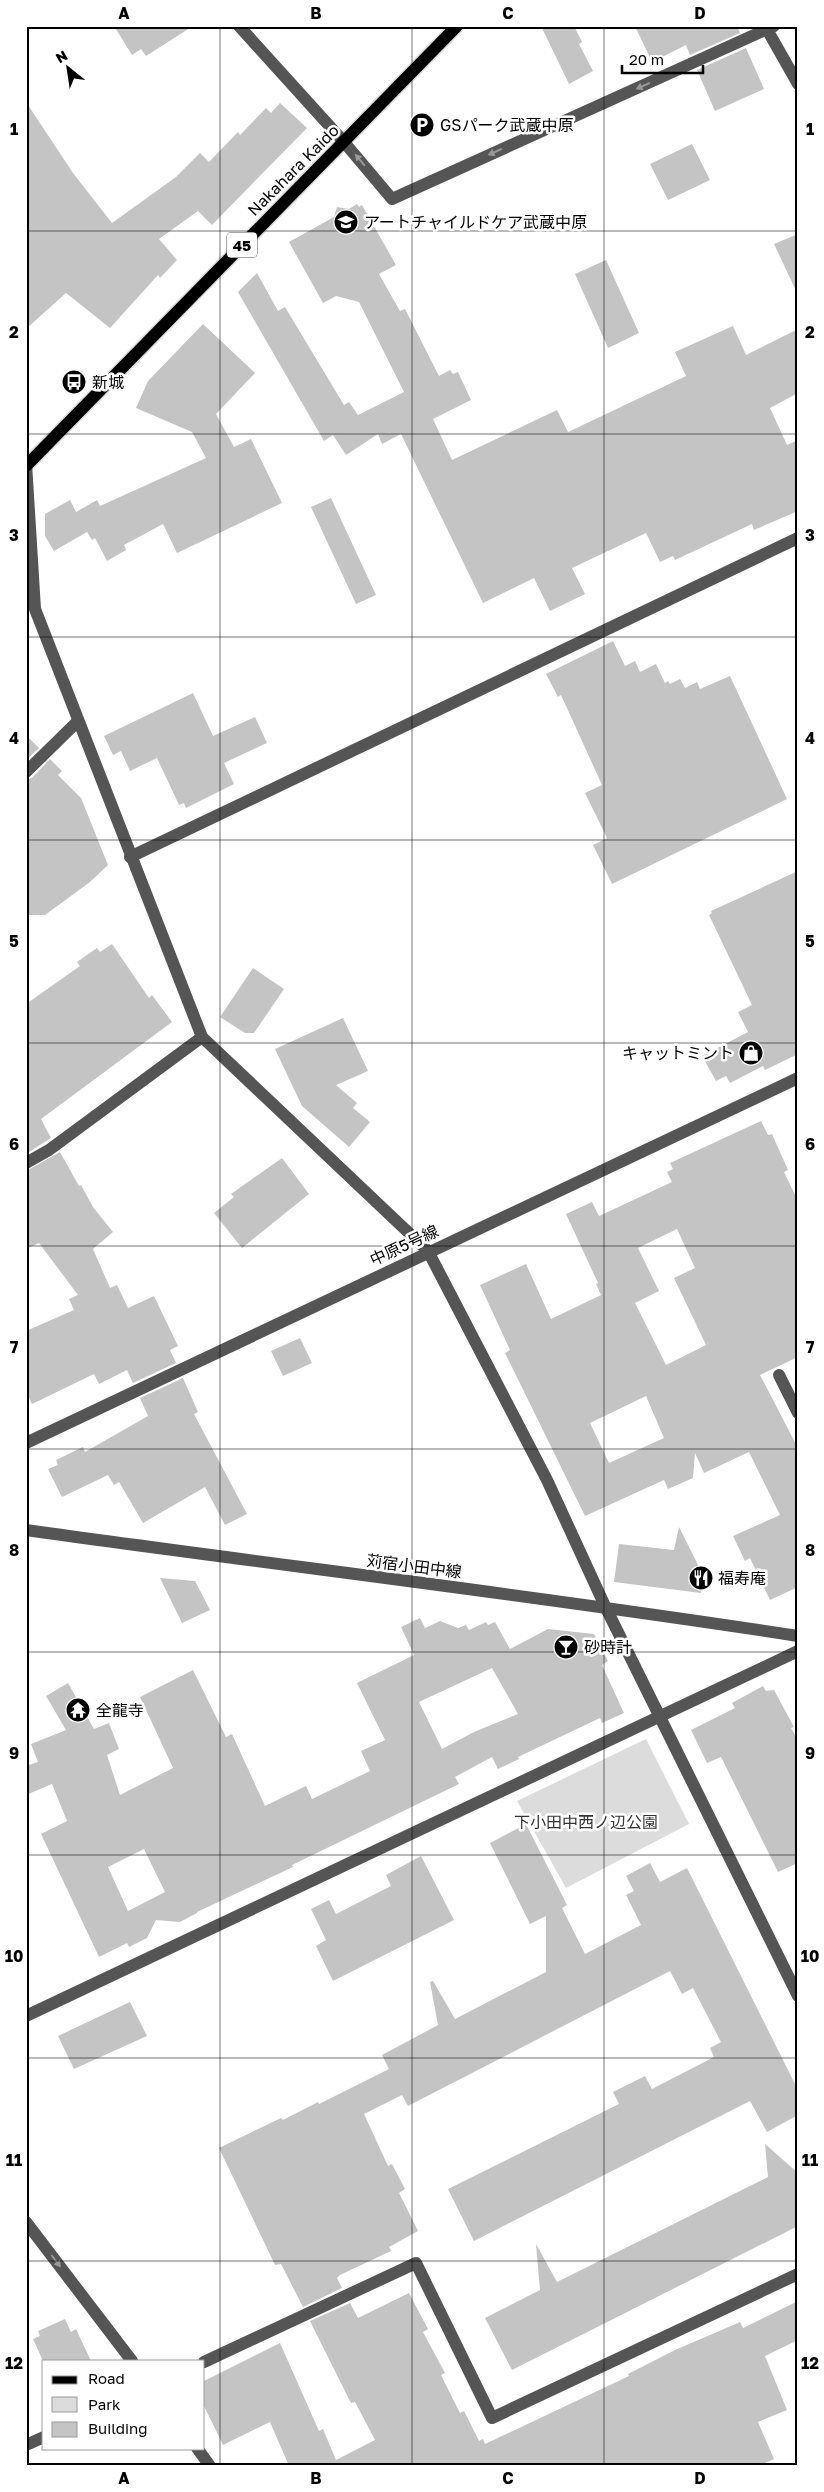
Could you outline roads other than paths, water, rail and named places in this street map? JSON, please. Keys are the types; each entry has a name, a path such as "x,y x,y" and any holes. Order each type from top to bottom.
{"main road":[{"name":"Nakahara Kaido","path":"27,465 457,26"}],"street":[{"path":"239,26 344,142 392,199 769,27 798,84"},
{"path":"27,465 34,609 202,1037 428,1251 547,1480 606,1606 798,1996"},
{"path":"130,857 798,538"},
{"path":"26,772 77,722"},
{"path":"26,1164 49,1150 202,1037"},
{"name":"中原5号線","path":"26,1443 428,1251 798,1078"},
{"path":"779,1375 798,1413"},
{"name":"苅宿小田中線","path":"26,1530 323,1571 606,1606 798,1636"},
{"path":"26,2016 798,1651"},
{"path":"26,2222 131,2360"},
{"path":"205,2362 416,2263 492,2418 798,2274"},
{"path":"26,2445 42,2438"},
{"path":"198,2450 210,2466"}],"place":[{"name":"GSパーク武蔵中原","path":"422,125"},
{"name":"アートチャイルドケア武蔵中原","path":"346,222"},
{"name":"新城","path":"74,382"},
{"name":"キャットミント","path":"751,1053"},
{"name":"福寿庵","path":"701,1578"},
{"name":"砂時計","path":"566,1647"},
{"name":"全龍寺","path":"78,1710"}],"park label":[{"name":"下小田中西ノ辺公園","path":"586,1822"}]}
